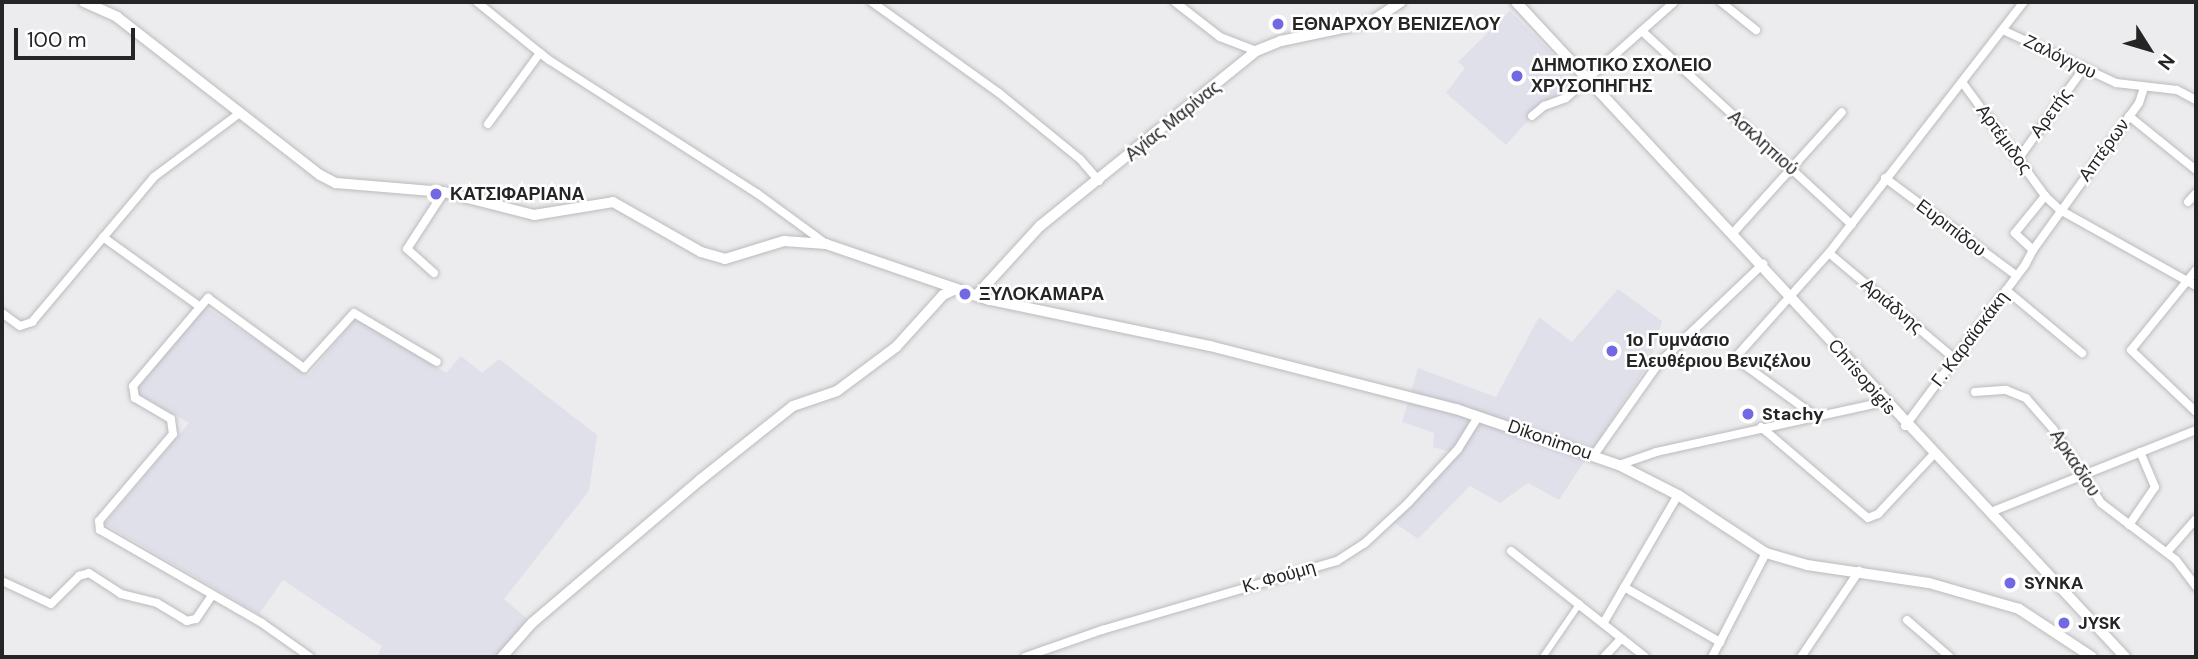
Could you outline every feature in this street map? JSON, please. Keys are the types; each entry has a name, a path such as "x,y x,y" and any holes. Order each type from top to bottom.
{"main road":[{"name":"Dikonimou","path":"84,2 117,16 240,113 336,183 444,192 534,215 613,202 701,252 725,259 784,241 826,244 976,296 1210,346 1479,415 1619,466 1678,495 1766,553 1807,565 1929,583 2019,609 2092,657"},
{"name":"Αγίας Μαρίνας","path":"976,296 1040,226 1099,181 1256,51 1281,41 1371,22 1401,2"},
{"path":"502,657 532,623 720,464 800,402 837,391 896,347 943,295 956,289"}],"street":[{"path":"477,2 540,53 758,194 826,244"},
{"path":"872,2 999,93 1080,159 1099,181"},
{"path":"1175,2 1220,37 1256,51"},
{"name":"Chrisopigis","path":"1516,2 1734,232 1905,426 1991,512 2125,657"},
{"path":"1532,116 1544,106 1566,98 1674,2"},
{"path":"1721,2 1756,30"},
{"path":"1815,416 1735,358 1852,225 1885,178 2005,31 2024,2"},
{"name":"Ζαλόγγου","path":"2005,31 2116,83 2183,92 2196,100"},
{"name":"Ασκληπιού","path":"1643,32 1852,225"},
{"path":"488,124 540,53"},
{"name":"Αρετής","path":"2019,158 2084,68"},
{"name":"Αρτέμιδος","path":"1962,82 2045,196"},
{"name":"Απτέρων","path":"2060,211 2129,116 2144,88"},
{"path":"1734,232 1842,112"},
{"path":"2,313 20,326 30,324 153,177 240,113"},
{"path":"2129,116 2196,170"},
{"name":"Ευριπίδου","path":"1885,178 2017,276"},
{"path":"434,273 407,249 444,192"},
{"path":"2188,202 2196,193"},
{"path":"2033,250 2015,234 2045,196 2060,211 2196,286"},
{"name":"Γ. Καραϊσκάκη","path":"1905,426 2017,276 2060,211"},
{"path":"103,237 199,306"},
{"name":"Αριάδνης","path":"1829,253 1955,359"},
{"path":"1594,455 1659,363 1763,264"},
{"path":"2196,270 2131,350 2196,412"},
{"path":"2006,290 2082,353"},
{"path":"310,657 212,595 103,533 98,526 173,434 171,419 135,398 131,390 199,306 212,299 304,368 354,313 437,362"},
{"name":"Αρκαδίου","path":"1975,392 2006,390 2026,398 2053,429 2101,503 2167,552 2196,587"},
{"path":"1619,466 1656,452 1884,402"},
{"name":"Κ. Φούμη","path":"1025,657 1102,630 1337,561 1365,542 1408,503 1458,449 1479,415"},
{"path":"1761,427 1868,519 1878,514 1934,454"},
{"path":"1991,512 2080,474 2196,430"},
{"path":"2129,525 2155,488 2140,452"},
{"path":"1604,622 1678,495"},
{"path":"2167,552 2196,519"},
{"path":"1511,551 1604,622 1620,640 1645,657"},
{"path":"1712,657 1766,553"},
{"path":"1801,657 1859,571"},
{"path":"2,580 51,604 79,576 89,573 121,594 157,603 187,621 196,619 212,595"},
{"path":"1624,587 1720,642"},
{"path":"1543,657 1580,603"},
{"path":"1907,620 1951,657"},
{"path":"1604,657 1620,640"}],"shaded area":[{"name":"ΔΗΜΟΤΙΚΟ ΣΧΟΛΕΙΟ ΧΡΥΣΟΠΗΓΗΣ","path":"1510,11 1583,84 1561,101 1540,107 1506,145 1446,93 1465,68 1458,62"},
{"path":"1618,289 1662,321 1651,360 1559,500 1528,483 1500,503 1470,486 1418,539 1392,521 1454,453 1433,447 1434,433 1402,422 1418,368 1496,397 1539,317 1572,342"},
{"path":"204,306 309,375 356,318 446,373 461,356 482,373 499,359 597,435 589,491 504,599 532,623 502,657 377,657 382,646 283,580 259,614 105,524 189,423 134,391"}],"place":[{"name":"ΕΘΝΑΡΧΟΥ ΒΕΝΙΖΕΛΟΥ","path":"1278,24"},
{"name":"ΔΗΜΟΤΙΚΟ ΣΧΟΛΕΙΟ ΧΡΥΣΟΠΗΓΗΣ","path":"1517,76"},
{"name":"ΚΑΤΣΙΦΑΡΙΑΝΑ","path":"436,194"},
{"name":"ΞΥΛΟΚΑΜΑΡΑ","path":"965,294"},
{"name":"1ο Γυμνάσιο Ελευθέριου Βενιζέλου","path":"1612,351"},
{"name":"Stachy","path":"1748,414"},
{"name":"SYNKA","path":"2010,583"},
{"name":"JYSK","path":"2064,623"}]}
